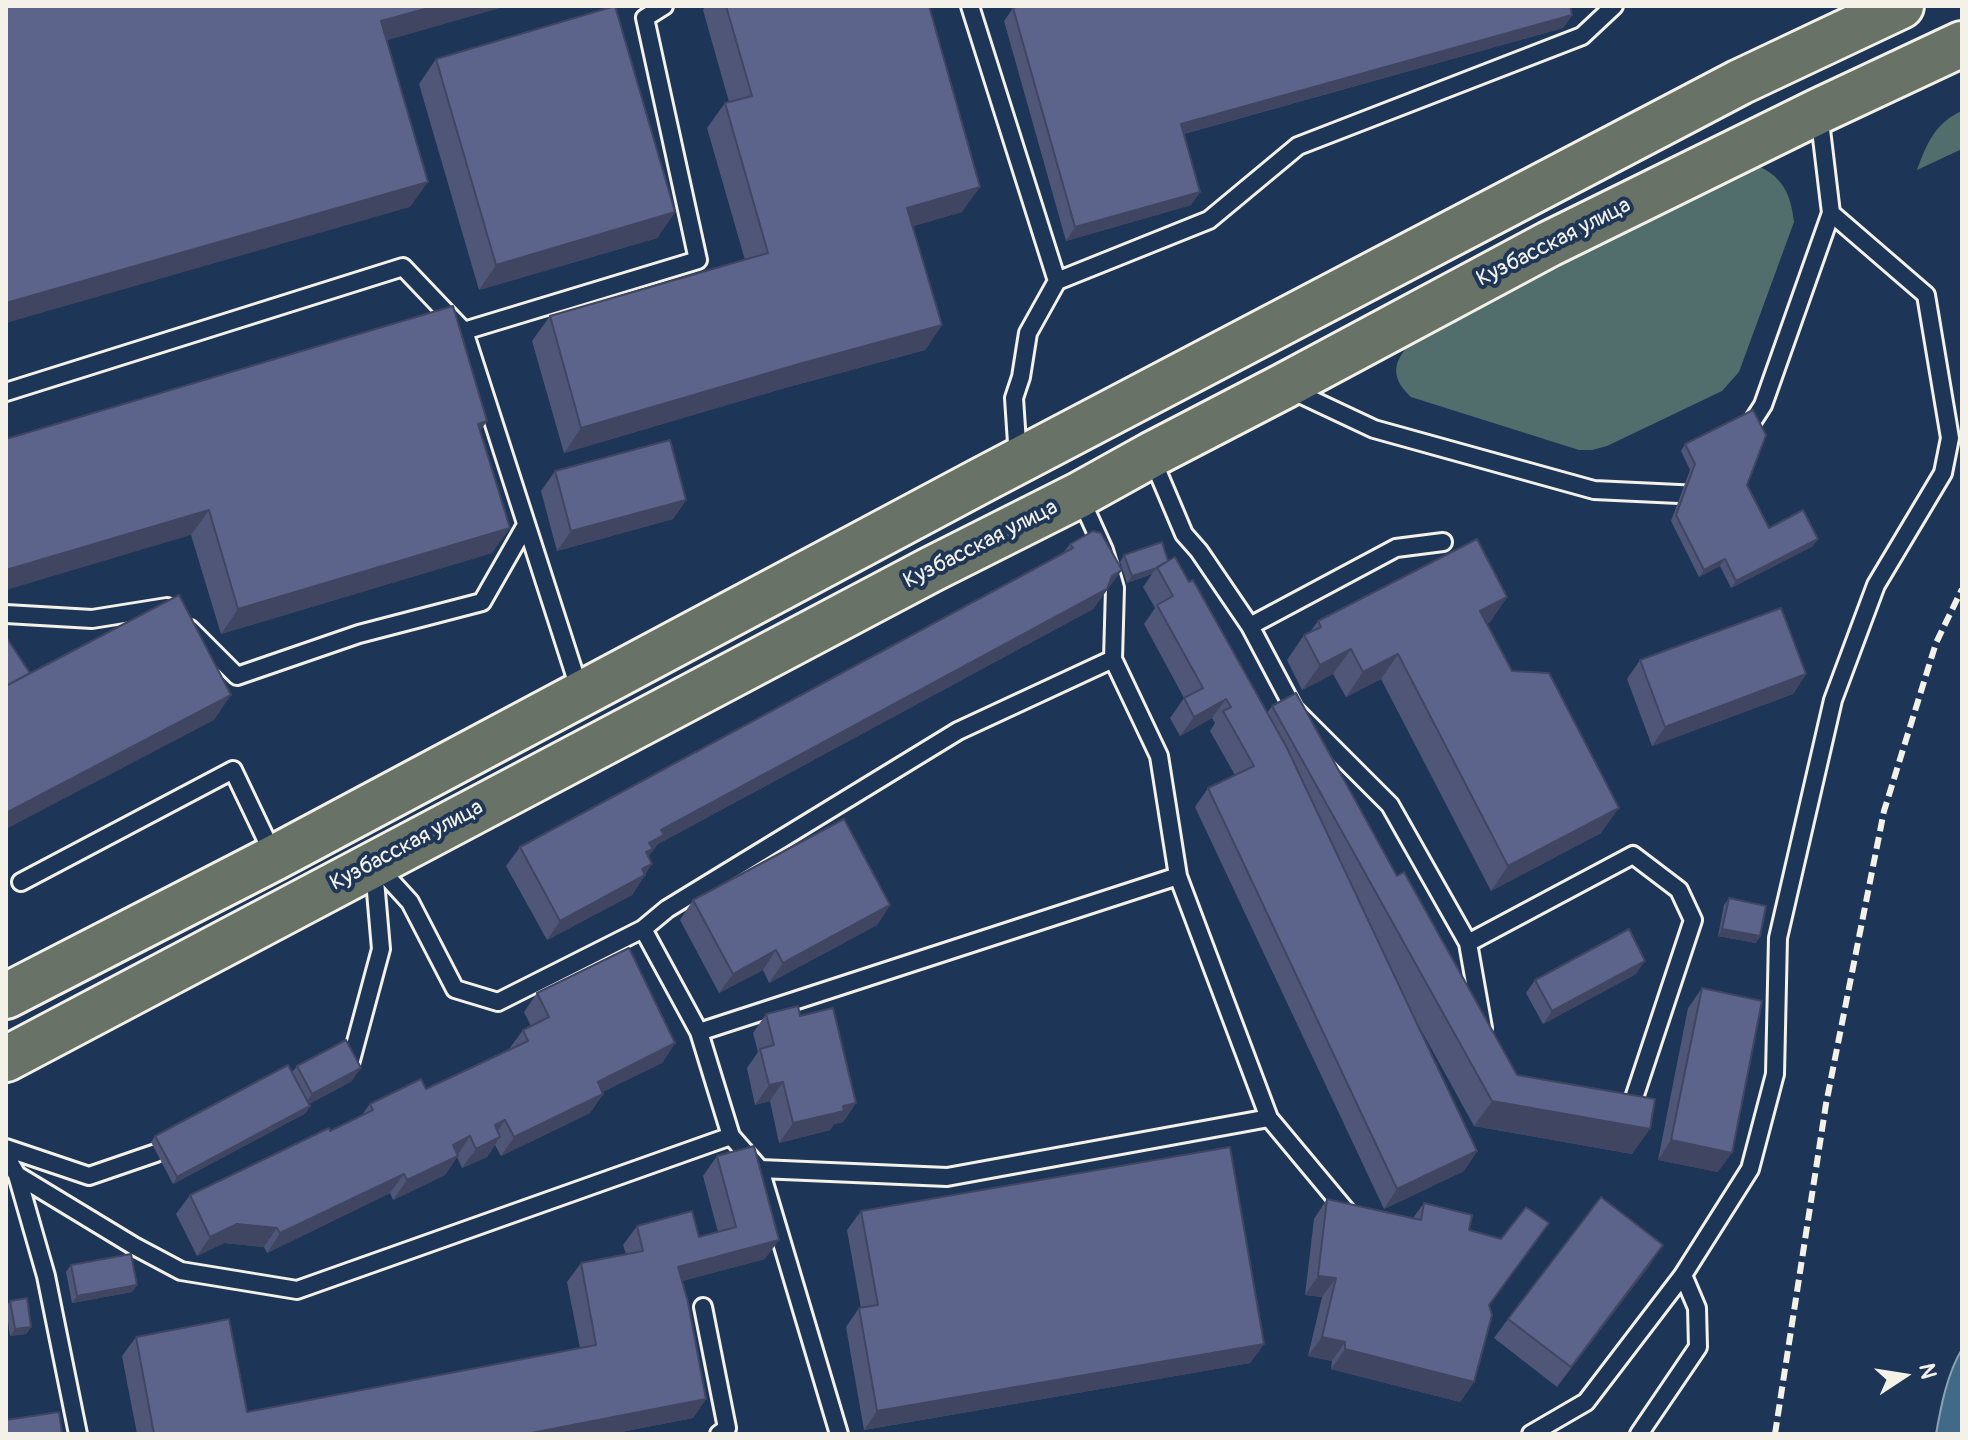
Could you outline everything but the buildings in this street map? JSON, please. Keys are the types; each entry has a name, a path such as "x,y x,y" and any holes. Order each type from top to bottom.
{"main road":[{"path":"6,996 274,858 1018,461 1740,82 1901,6"},
{"name":"Кузбасская улица","path":"6,1059 932,569 1079,495 1549,244 1962,44"}],"lane":[{"path":"464,331 698,260 645,18 664,6"},
{"path":"970,6 1057,281"},
{"path":"1018,461 1014,398 1021,377 1028,333 1057,281 1209,220 1298,146 1582,36 1614,6"},
{"path":"1739,444 1763,405 1831,213 1819,111"},
{"path":"1531,1434 1586,1402 1683,1275 1750,1169 1775,1074 1778,938 1833,700 1876,585 1943,473 1950,438 1926,295 1831,213"},
{"path":"6,392 403,267 464,331 581,694"},
{"path":"1284,386 1374,429 1594,490 1706,495 1714,482"},
{"path":"1151,455 1184,534 1250,626 1294,709 1390,805 1468,943 1484,1034 1491,1048"},
{"path":"1079,495 1104,550 1115,588 1113,659 1159,756 1178,876 1269,1118 1349,1214 1363,1218"},
{"path":"6,614 92,619 167,607 237,676 359,634 482,602 526,525"},
{"path":"1250,626 1396,548 1443,542"},
{"path":"374,863 410,902 455,989 498,1002 643,929 667,909 958,731 1113,659"},
{"path":"21,882 233,770 274,858"},
{"path":"1468,943 1633,855 1679,890 1693,920 1630,1110 1615,1108"},
{"path":"344,1067 350,1064 381,949 374,863"},
{"path":"699,1032 1178,876"},
{"path":"643,929 699,1032 731,1136 760,1169 839,1434"},
{"path":"760,1169 947,1177 1269,1118"},
{"path":"17,1175 181,1271 297,1290 731,1136"},
{"path":"6,1148 89,1176 156,1153"},
{"path":"6,1156 17,1175 46,1276 78,1434"},
{"path":"1639,1434 1698,1347 1697,1308 1683,1275"},
{"path":"703,1307 727,1428 719,1434"}],"green space":[{"path":"1962,111 1962,149 1917,170 1933,135 1945,121"},
{"path":"1758,166 1780,181 1791,203 1794,222 1739,372 1722,391 1607,446 1579,450 1411,397 1399,382 1398,361 1414,340 1727,175"}],"water":[{"path":"1962,1349 1962,1434 1936,1434 1948,1379"}],"railway":[{"path":"1775,1434 1826,1104 1884,811 1936,643 1962,589"}]}
